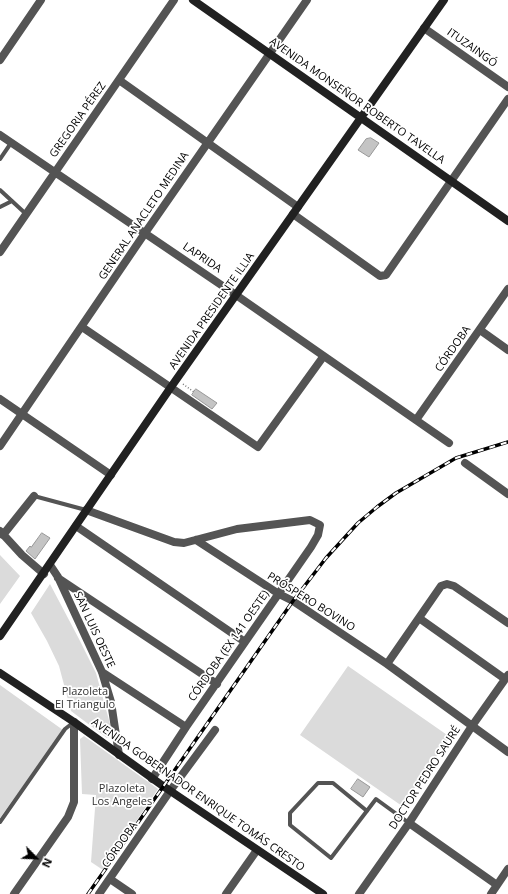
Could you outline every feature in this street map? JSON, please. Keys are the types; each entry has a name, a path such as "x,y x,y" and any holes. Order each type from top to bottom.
{"main road":[{"name":"AVENIDA MONSEÑOR ROBERTO TAVELLA","path":"193,0 508,221"},
{"name":"AVENIDA PRESIDENTE ILLIA","path":"0,636 171,387 444,0"},
{"name":"AVENIDA GOBERNADOR ENRIQUE TOMÁS CRESTO","path":"0,673 74,722 152,779 323,894"}],"street":[{"path":"0,60 42,0"},
{"name":"GREGORIA PÉREZ","path":"0,252 174,0"},
{"name":"GENERAL ANACLETO MEDINA","path":"0,446 145,233 307,0"},
{"name":"ITUZAINGÓ","path":"424,28 508,87"},
{"path":"119,80 208,142 380,276 386,275 508,99"},
{"name":"LAPRIDA","path":"0,135 236,295 323,357 449,443"},
{"name":"CÓRDOBA","path":"416,420 508,289"},
{"path":"82,327 258,447 323,357"},
{"path":"480,330 508,350"},
{"path":"0,399 110,475"},
{"path":"465,463 508,494"},
{"path":"34,496 2,533 22,555 44,574"},
{"path":"86,510 174,542 184,543 196,540"},
{"name":"CÓRDOBA (EX 141 OESTE)","path":"152,779 318,535 320,525 310,520 237,529 196,540"},
{"path":"76,526 245,642"},
{"name":"PRÓSPERO BOVINO","path":"196,540 278,594 293,601 386,664 508,752"},
{"name":"SAN LUIS OESTE","path":"50,565 58,577 102,672 111,702 119,755"},
{"path":"58,577 217,684"},
{"path":"386,664 441,586 447,584 454,586 508,623"},
{"path":"419,618 506,677"},
{"path":"102,672 186,727"},
{"name":"DOCTOR PEDRO SAURÉ","path":"359,894 409,823 472,726 506,677"},
{"path":"14,894 72,810 75,793 74,722"},
{"name":"CÓRDOBA","path":"99,894 170,791 215,730"},
{"path":"409,823 497,885"},
{"path":"226,894 257,850"},
{"path":"490,894 508,869"},
{"path":"110,879 132,894"}],"lane":[{"path":"0,159 11,143"},
{"path":"0,190 26,214"},
{"path":"0,206 12,201"},
{"path":"34,496 86,510"},
{"path":"0,822 66,730 74,722"},
{"path":"367,811 333,783 318,783 290,813 290,825 332,858 376,799 409,823"}],"path":[{"path":"177,379 194,392"}],"green space":[{"path":"0,555 20,576 0,604"},
{"name":"Plazoleta El Triangulo","path":"50,584 96,673 112,731 111,735 107,738 71,711 59,666 31,613"},
{"path":"348,666 450,737 402,806 300,735"},
{"path":"0,685 63,730 0,818"},
{"name":"Plazoleta Los Angeles","path":"84,736 158,789 103,870 91,862 96,795 82,794 80,739"}],"building":[{"path":"371,138 379,143 369,157 358,150 366,139"},
{"path":"196,389 217,403 212,409 192,395"},
{"path":"42,533 50,538 35,559 26,551"},
{"path":"358,779 370,787 363,797 351,789"}],"railway":[{"path":"88,894 293,601 326,558 358,523 396,493 456,458 508,442"}]}
